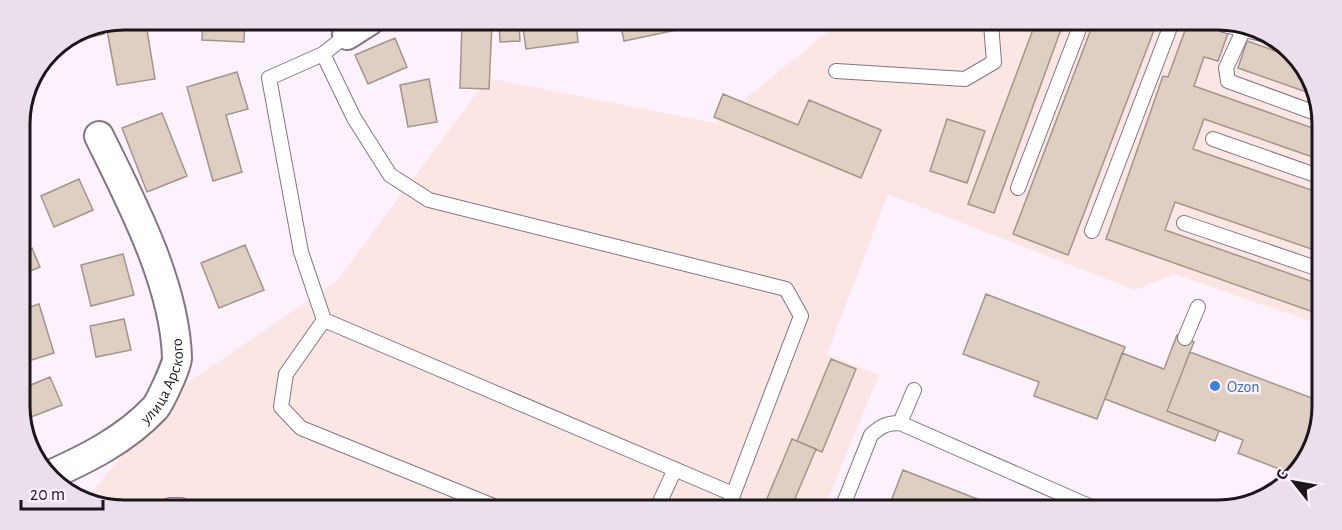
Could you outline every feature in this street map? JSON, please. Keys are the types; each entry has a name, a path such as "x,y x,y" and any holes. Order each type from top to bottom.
{"street":[{"name":"улица Арского","path":"57,472 101,453 156,407 177,361 167,297 132,202 99,136"}],"lane":[{"path":"355,30 323,54 269,78 301,252 324,320 733,494"},
{"path":"836,71 965,79 994,62 991,30"},
{"path":"1018,189 1079,30"},
{"path":"1092,231 1169,30"},
{"path":"1243,34 1226,68 1228,81 1311,111"},
{"path":"323,54 354,118 390,175 429,200 786,289 801,316 731,500"},
{"path":"1213,140 1312,174"},
{"path":"1184,223 1312,267"},
{"path":"1185,338 1198,307"},
{"path":"324,320 286,374 281,407 301,428 479,500"},
{"path":"900,423 914,390"},
{"path":"845,500 871,435 880,427 890,423 900,423 1075,500"},
{"path":"661,500 675,469"}],"shaded area":[{"path":"830,30 1218,30 1248,35 1270,46 1293,67 1309,100 1312,124 1312,322 1175,274 1135,290 888,194 827,354 879,375 827,500 124,500 90,493 178,389 336,282 488,78 715,123"}],"building":[{"path":"147,30 155,79 117,85 107,32"},
{"path":"202,30 245,30 244,42 202,40"},
{"path":"462,30 492,30 489,89 460,88"},
{"path":"499,30 519,30 520,41 500,42"},
{"path":"523,30 577,30 578,42 526,49"},
{"path":"622,30 676,30 624,41"},
{"path":"1033,30 1061,30 994,213 968,204"},
{"path":"1091,30 1154,30 1068,255 1013,234"},
{"path":"1185,30 1220,30 1228,33 1218,61 1204,57 1194,86 1312,128 1312,157 1204,119 1193,149 1312,190 1312,249 1175,202 1165,230 1312,282 1312,312 1106,239 1163,76 1168,77"},
{"path":"395,38 407,67 368,84 355,55"},
{"path":"1247,41 1276,51 1284,58 1293,67 1306,92 1238,68"},
{"path":"237,72 248,109 226,115 242,172 213,181 187,87"},
{"path":"429,79 437,122 408,127 400,85"},
{"path":"723,94 798,125 809,100 881,130 861,178 714,117"},
{"path":"162,113 187,176 147,192 122,128"},
{"path":"947,119 985,131 967,183 930,171"},
{"path":"79,179 93,210 54,227 41,196"},
{"path":"245,245 264,290 219,308 201,263"},
{"path":"32,248 40,267 30,271 30,249"},
{"path":"123,254 134,295 91,306 81,265"},
{"path":"986,294 1125,347 1097,419 1034,396 1039,382 963,354"},
{"path":"39,304 54,353 30,360 30,307"},
{"path":"124,319 131,350 96,357 90,326"},
{"path":"1177,335 1194,342 1167,411 1219,431 1215,441 1105,399 1122,353 1164,369"},
{"path":"1190,352 1312,398 1310,424 1300,452 1264,452 1264,463 1238,453 1243,440 1167,411"},
{"path":"831,359 856,369 822,452 797,441"},
{"path":"50,377 62,405 31,417 30,385"},
{"path":"792,439 816,449 794,500 766,500"},
{"path":"903,470 980,500 891,500"}],"place":[{"name":"Ozon","path":"1215,386"}]}
